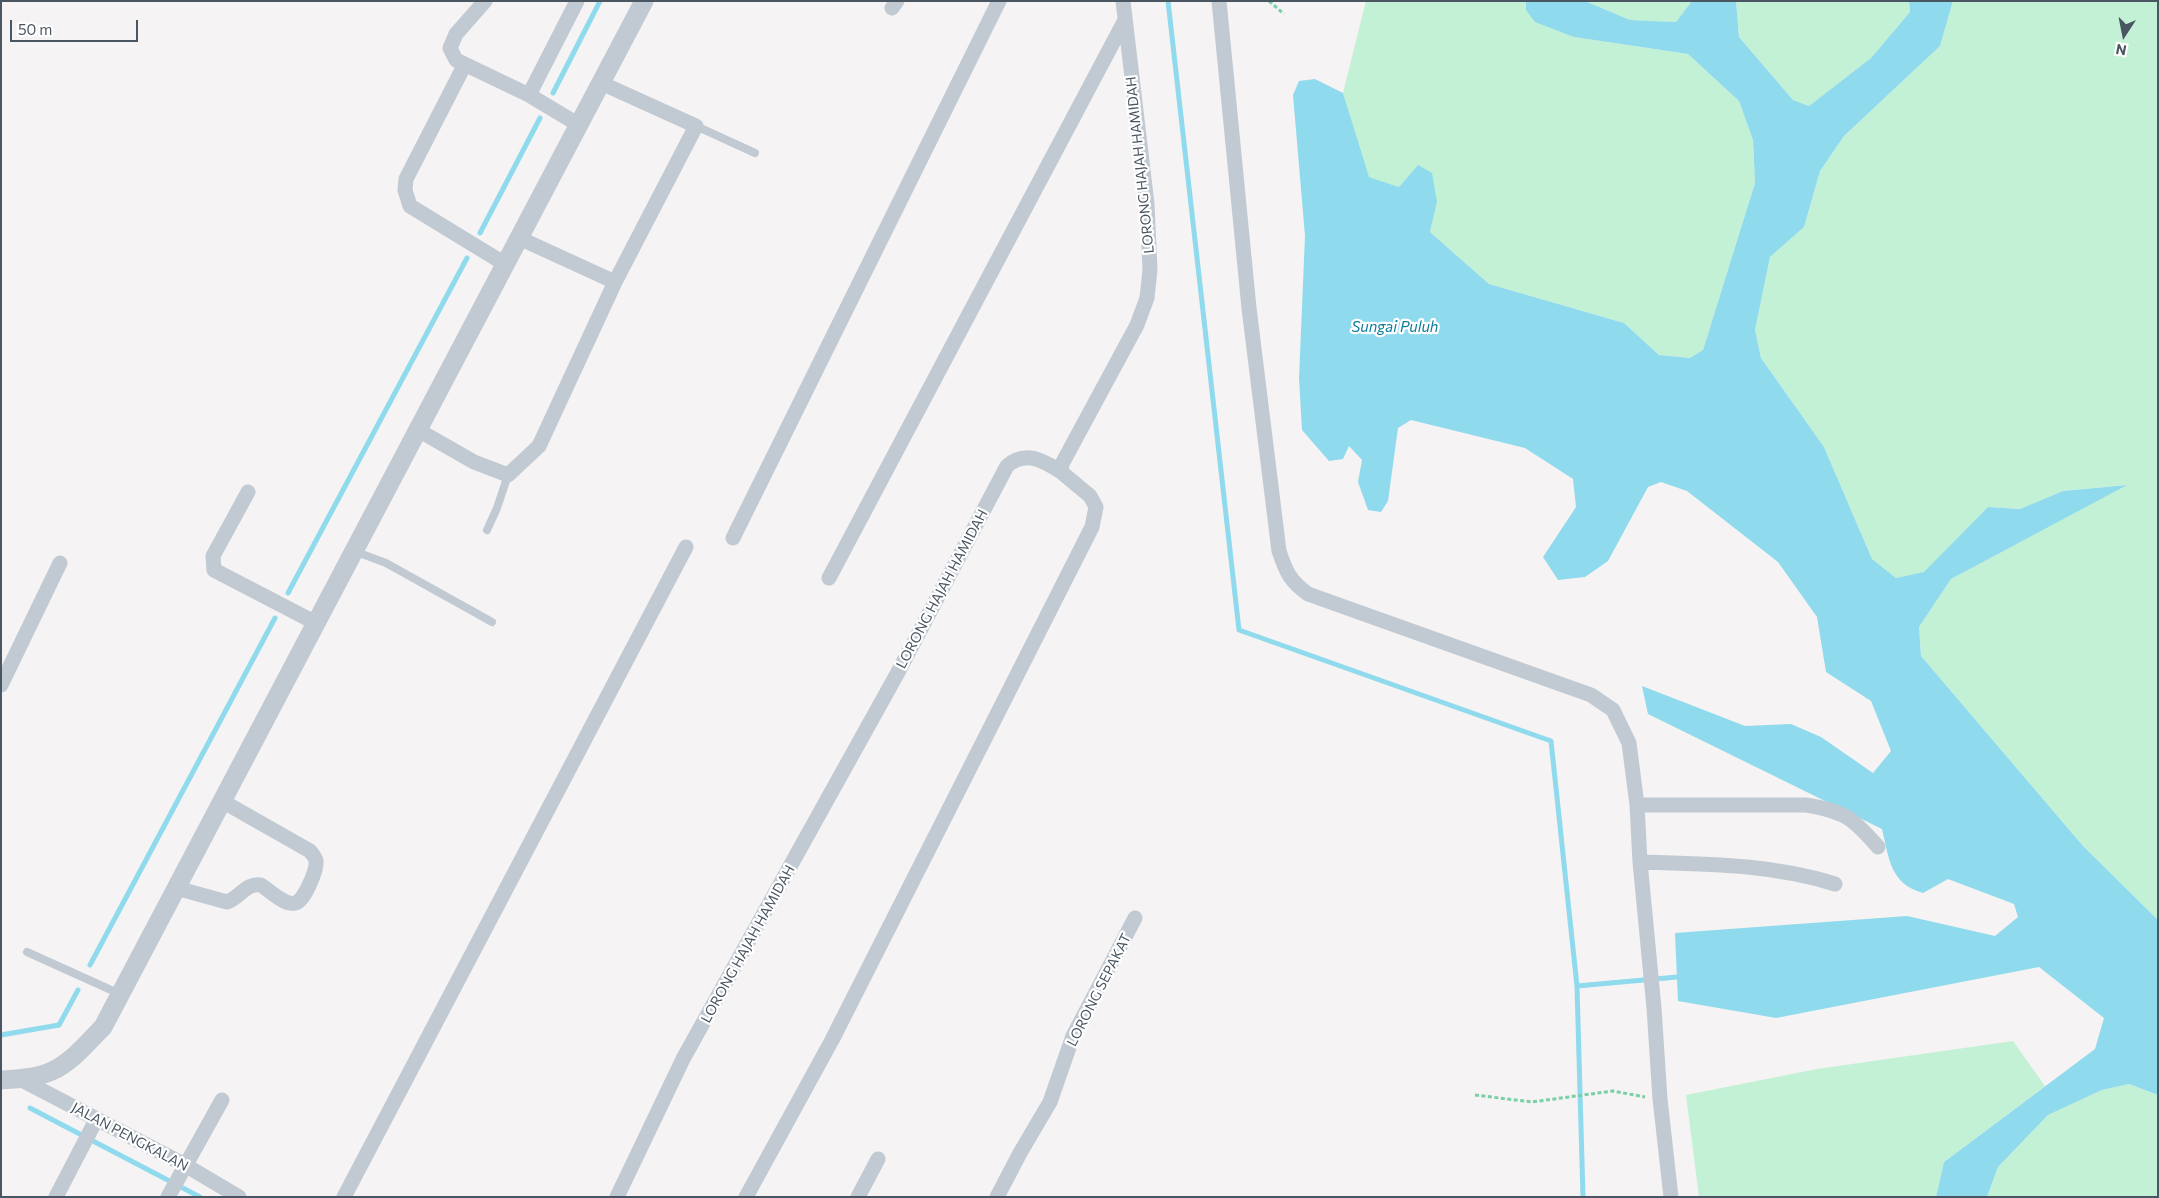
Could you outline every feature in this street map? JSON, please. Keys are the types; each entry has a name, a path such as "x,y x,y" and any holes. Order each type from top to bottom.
{"street":[{"path":"484,1 456,34 450,48 456,60 464,66 529,95 579,125"},
{"path":"529,95 577,1"},
{"path":"1,1080 20,1079 52,1072 81,1050 103,1027 644,1"},
{"path":"733,538 999,1"},
{"name":"LORONG HAJAH HAMIDAH","path":"617,1197 683,1059 897,674 1008,466 1015,460 1027,456 1060,470 1137,326 1147,298 1150,270 1147,204 1123,1"},
{"path":"1219,1 1249,308 1279,550 1286,571 1295,585 1308,594 1591,695 1613,710 1629,743 1637,805 1660,1099 1671,1197"},
{"path":"829,578 1125,20"},
{"path":"464,66 406,178 405,190 410,206 505,264"},
{"path":"418,430 474,462 508,475 538,446 615,282 696,126 601,83"},
{"path":"519,238 615,282"},
{"path":"746,1197 832,1040 1092,527 1096,506 1090,496 1060,470"},
{"path":"248,492 213,556 214,570 316,623"},
{"path":"344,1197 686,547"},
{"path":"1,685 60,563"},
{"path":"176,888 227,902 234,900 255,884 260,885 288,903 295,904 301,900 315,870 316,860 310,851 222,801"},
{"path":"1637,805 1806,805 1825,808 1839,812 1856,822 1878,847"},
{"path":"1640,862 1729,864 1808,875 1835,884"},
{"name":"LORONG SEPAKAT","path":"997,1197 1050,1102 1073,1036 1135,918"},
{"name":"JALAN PENGKALAN","path":"20,1079 93,1126 239,1197"},
{"path":"169,1195 222,1100"},
{"path":"56,1197 93,1126"},
{"path":"858,1197 878,1159"}],"lane":[{"path":"696,126 755,153"},
{"path":"487,530 508,475"},
{"path":"354,551 386,563 492,622"},
{"path":"27,952 120,994"}],"path":[{"path":"1268,1 1284,14"},
{"path":"1475,1095 1532,1102 1612,1091 1660,1099"}],"green space":[{"path":"1366,1 1526,1 1526,10 1574,37 1688,54 1739,101 1753,140 1755,183 1703,350 1690,358 1659,355 1624,323 1489,284 1430,232 1437,202 1418,165 1399,187 1368,177 1343,93"},
{"path":"1585,1 1692,1 1676,22 1630,20"},
{"path":"1736,1 1909,1 1910,12 1871,58 1809,106 1793,100 1739,37"},
{"path":"1953,1 2158,1 2158,920 2083,846 1921,656 1919,627 1951,579 2125,485 2063,491 2020,509 1988,507 1924,573 1896,578 1872,559 1824,447 1761,358 1755,330 1770,257 1804,227 1820,171 1844,136 1940,46"},
{"path":"2013,1041 2045,1086 1944,1162 1936,1197 1699,1197 1686,1095 1817,1069"},
{"path":"2129,1084 2158,1095 2158,1197 1987,1197 1998,1167 2048,1115 2102,1090"}],"water":[{"name":"Sungai Puluh","path":"1526,1 1585,1 1630,20 1676,22 1692,1 1736,1 1739,37 1793,100 1809,106 1871,58 1910,12 1909,1 1953,1 1940,46 1844,136 1820,171 1804,227 1770,257 1755,330 1761,358 1824,447 1872,559 1896,578 1924,572 1988,507 2020,509 2063,491 2127,485 1951,579 1919,627 1921,656 2083,846 2158,920 2158,1095 2129,1084 2102,1090 2048,1115 1998,1167 1987,1197 1936,1197 1944,1162 2095,1049 2104,1018 2039,967 1776,1018 1678,1001 1675,933 1907,916 1995,936 2018,917 2014,904 1948,879 1923,893 1912,889 1897,876 1893,869 1882,829 1648,714 1642,686 1745,726 1791,724 1821,737 1873,773 1891,751 1871,701 1826,672 1817,617 1778,562 1687,491 1661,482 1648,487 1608,561 1585,577 1558,580 1543,557 1576,507 1573,479 1525,448 1411,420 1398,428 1388,501 1381,512 1368,510 1358,482 1362,460 1349,446 1343,459 1329,461 1302,430 1299,378 1305,236 1293,95 1299,81 1315,79 1343,93 1369,177 1399,187 1418,165 1432,173 1437,202 1430,232 1489,284 1624,323 1659,355 1690,358 1703,350 1755,183 1753,140 1739,101 1688,54 1574,37 1535,22 1526,10"}],"waterway":[{"path":"553,93 600,1"},
{"path":"1168,1 1239,630 1551,741 1577,986 1583,1197"},
{"path":"480,233 540,118"},
{"path":"288,593 467,258"},
{"path":"90,965 275,618"},
{"path":"1577,986 1677,977"},
{"path":"1,1035 59,1025 78,990"},
{"path":"30,1108 200,1197"}]}
